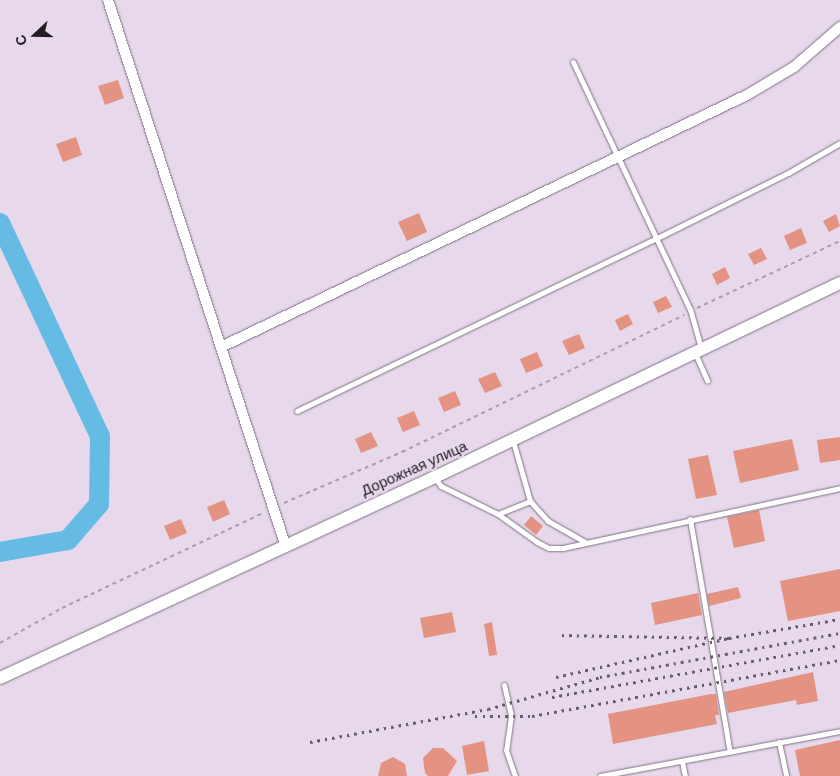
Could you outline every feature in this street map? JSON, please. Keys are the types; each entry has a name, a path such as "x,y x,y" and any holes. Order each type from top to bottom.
{"street":[{"path":"108,0 285,544"},
{"path":"221,347 747,95 794,67 840,27"},
{"name":"Дорожная улица","path":"0,678 285,544 513,441 840,283"}],"lane":[{"path":"573,62 617,157 658,238 691,312 698,350 707,380"},
{"path":"297,411 658,238 788,173 840,143"},
{"path":"513,441 530,501 548,521 585,542"},
{"path":"435,477 441,486 498,514 549,548 840,488"},
{"path":"498,514 530,501"},
{"path":"690,519 730,752"},
{"path":"504,685 511,716 506,750 515,776"},
{"path":"600,776 840,731"},
{"path":"779,742 786,776"},
{"path":"682,761 685,776"}],"path":[{"path":"0,643 62,608 272,508 402,452 840,241"}],"building":[{"path":"118,80 124,98 105,105 98,86"},
{"path":"76,137 82,155 63,162 56,144"},
{"path":"419,213 427,232 407,241 398,222"},
{"path":"836,214 840,226 829,232 823,221"},
{"path":"801,228 807,243 790,250 784,236"},
{"path":"761,248 767,259 754,265 748,254"},
{"path":"725,267 730,278 717,285 712,274"},
{"path":"666,296 672,307 658,313 653,302"},
{"path":"628,314 633,324 620,331 615,320"},
{"path":"579,334 585,348 569,355 562,341"},
{"path":"537,352 543,366 526,373 520,359"},
{"path":"495,372 502,386 485,393 478,379"},
{"path":"455,391 461,405 444,412 438,398"},
{"path":"414,411 420,425 403,432 397,418"},
{"path":"371,432 378,446 361,453 355,439"},
{"path":"840,437 840,460 820,463 817,440"},
{"path":"792,439 799,470 740,483 733,451"},
{"path":"708,455 717,495 696,499 688,459"},
{"path":"224,500 230,514 213,522 207,507"},
{"path":"759,510 765,541 734,548 727,517"},
{"path":"531,516 543,526 536,535 524,525"},
{"path":"181,519 187,533 170,540 164,526"},
{"path":"840,569 840,611 788,621 780,581"},
{"path":"738,587 741,598 709,606 707,594"},
{"path":"698,593 702,615 655,625 651,603"},
{"path":"452,612 456,632 424,638 420,618"},
{"path":"492,622 497,655 489,656 484,624"},
{"path":"813,672 818,701 797,705 796,700 728,713 724,692"},
{"path":"716,694 719,715 715,715 717,724 613,744 608,714"},
{"path":"840,740 840,776 800,776 795,750"},
{"path":"484,741 489,771 467,775 462,746"},
{"path":"433,748 443,748 457,761 448,776 428,776 425,773 423,758"},
{"path":"393,757 405,764 407,776 378,776 381,763"}],"waterway":[{"path":"0,223 100,436 99,504 68,540 0,552"}],"railway":[{"path":"729,638 840,619"},
{"path":"310,742 488,709 600,677 840,633"},
{"path":"556,677 729,638 557,635"},
{"path":"552,697 840,645"},
{"path":"475,716 532,716 840,660"}]}
